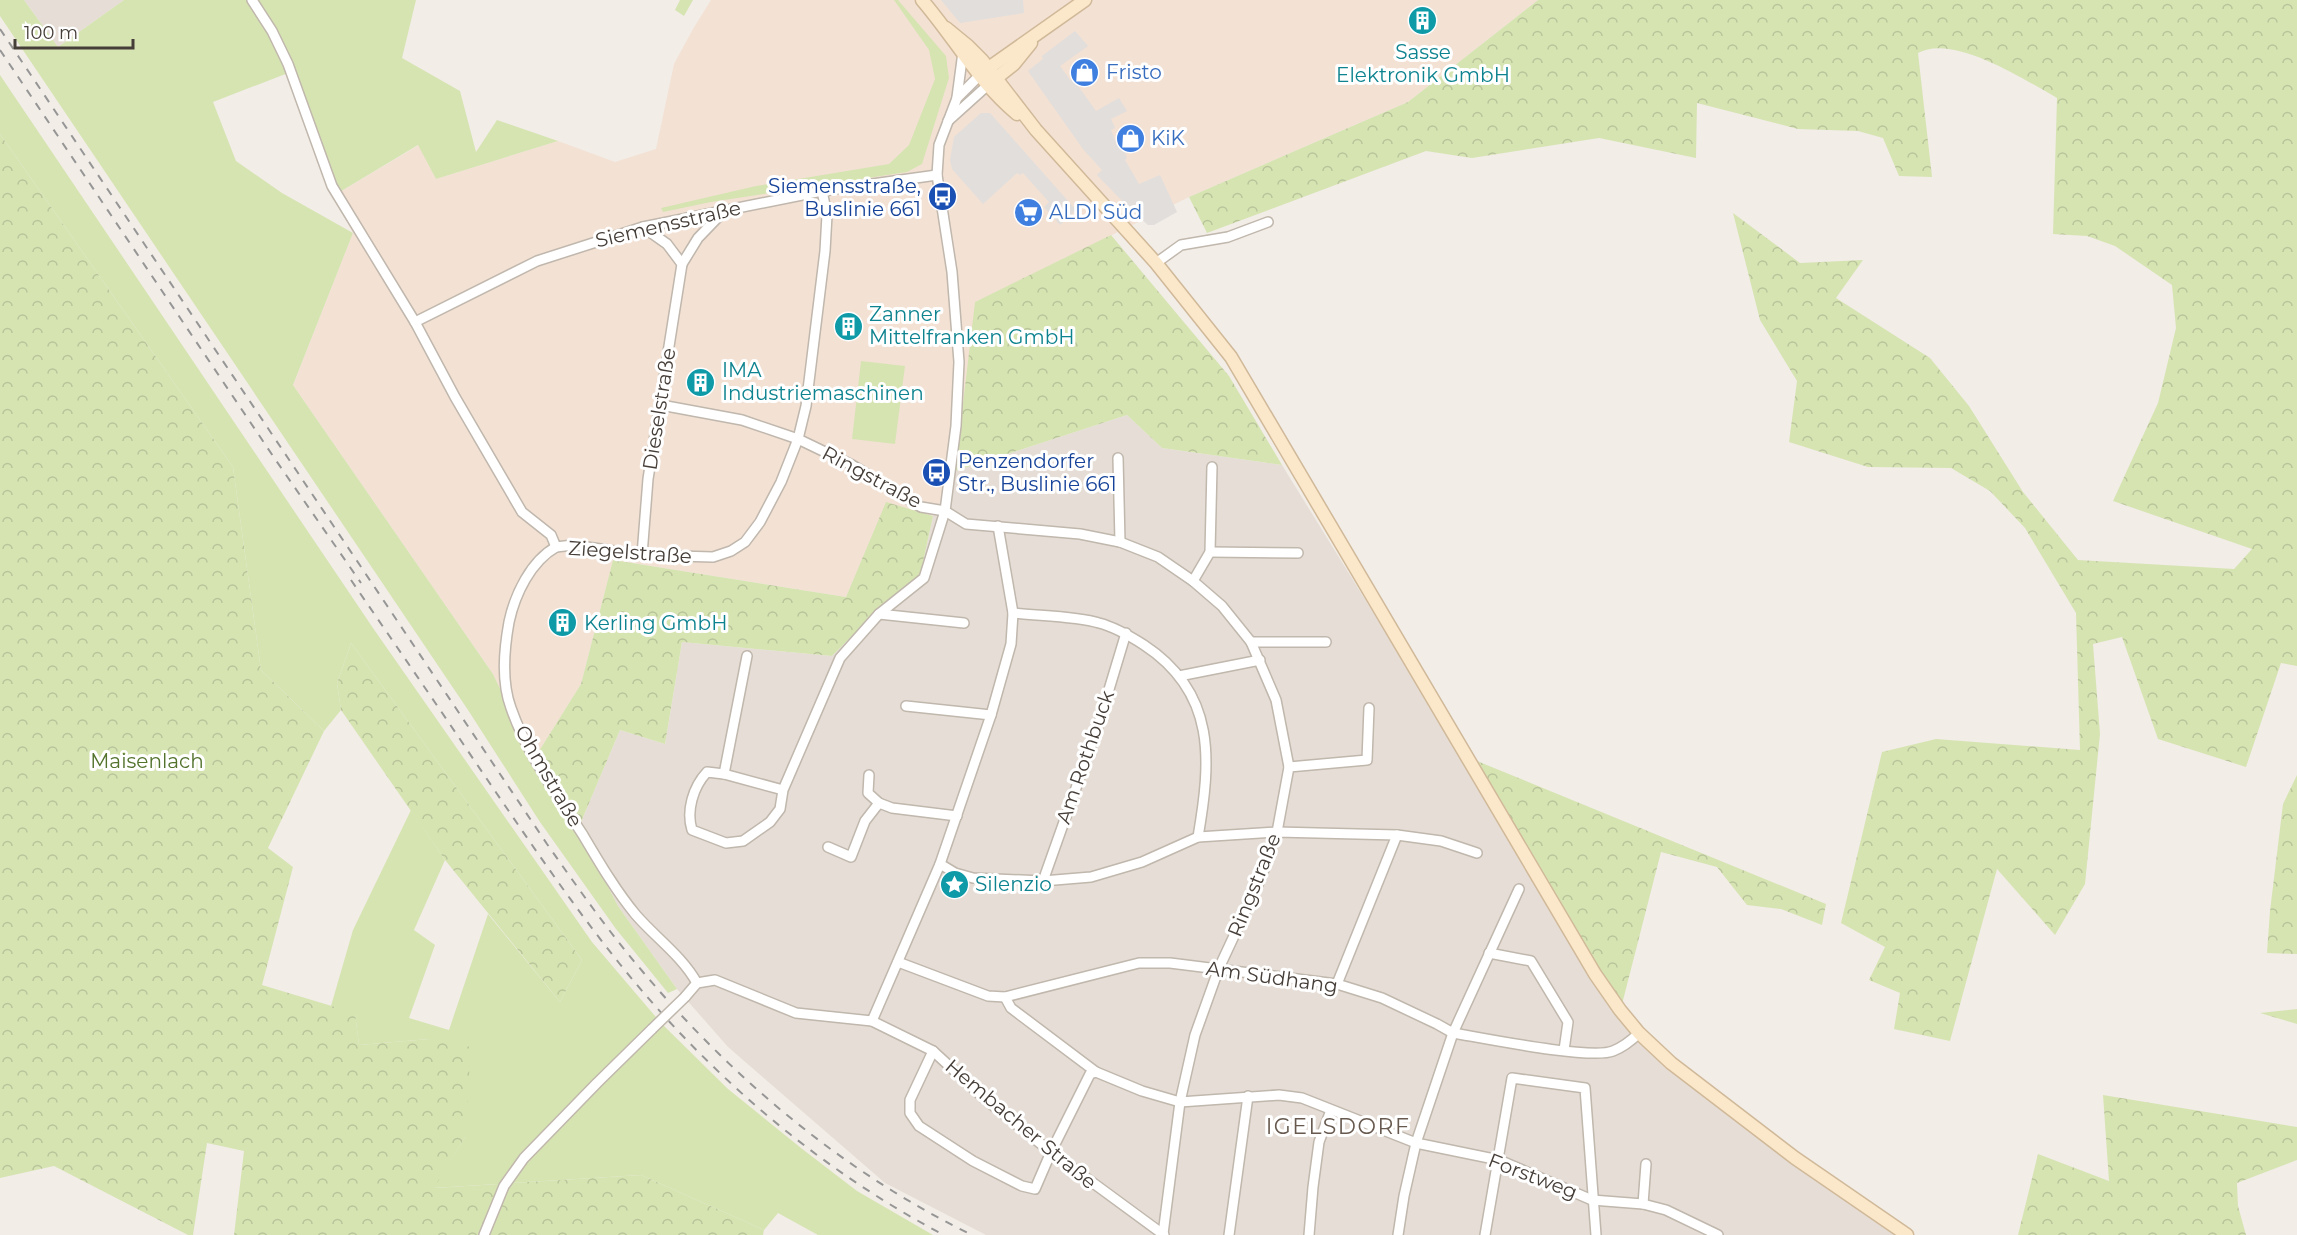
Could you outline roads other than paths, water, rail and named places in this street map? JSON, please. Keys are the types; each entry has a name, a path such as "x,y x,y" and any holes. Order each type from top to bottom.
{"main road":[{"path":"922,0 963,52 988,76 1156,263 1231,357 1595,974 1620,1010 1671,1064 1767,1136 1907,1235"},
{"path":"988,76 1085,0"},
{"path":"946,28 968,46 988,76"}],"street":[{"name":"Ziegelstraße","path":"252,0 272,31 288,64 332,186 415,322 455,397 522,512 551,535 556,548 573,545 642,555 713,557 731,551 745,542 766,512 781,482 798,440 806,406 825,251 827,215 822,191"},
{"path":"783,790 707,772 701,778 688,817 692,830 726,843 743,841 770,822 780,808 783,790 840,658 879,614 924,578 945,511 956,426 959,362 951,272 937,175 939,145 957,98 963,52"},
{"path":"957,98 988,76"},
{"path":"946,123 988,76"},
{"name":"Siemensstraße","path":"415,322 537,261 643,227 822,191 937,175"},
{"name":"Dieselstraße","path":"642,555 648,479 682,264 698,238 726,210"},
{"path":"1156,263 1180,245 1228,237 1268,222"},
{"path":"643,227 667,244 682,264"},
{"name":"Ringstraße","path":"661,405 742,420 798,440 852,465 921,507 945,511 966,524 1080,534 1120,542 1158,557 1193,581 1222,606 1251,642 1276,700 1289,767 1277,832 1261,878 1219,968 1196,1035 1180,1102 1163,1235"},
{"path":"1118,458 1120,542"},
{"path":"1193,581 1210,552 1212,467"},
{"path":"484,1235 504,1186 524,1158 642,1038 686,997 697,983 715,980 795,1013 872,1021 940,864 991,715 1011,644 1013,613 998,526"},
{"name":"Ohmstraße","path":"556,548 543,555 533,566 512,606 504,671 511,707 538,766 596,856 636,914 688,967 697,983"},
{"path":"1210,552 1298,553"},
{"path":"1013,613 1098,622 1126,633 1156,653 1179,676 1198,708 1206,742 1206,787 1198,837"},
{"path":"879,614 964,623"},
{"name":"Am Rothbuck","path":"1043,881 1098,726 1126,633"},
{"path":"1251,642 1326,642"},
{"path":"723,774 747,656"},
{"path":"1179,676 1260,660"},
{"path":"906,706 991,715"},
{"path":"1289,767 1367,760 1369,708"},
{"path":"869,775 868,793 879,803 892,808 957,816"},
{"path":"828,847 850,857 865,821 879,803"},
{"path":"940,864 955,873 973,878 1043,881 1091,877 1142,862 1198,837 1277,832 1397,835 1441,841 1477,853"},
{"path":"1337,984 1397,835"},
{"path":"1398,1235 1416,1143 1453,1033 1519,889"},
{"path":"1489,953 1531,961 1568,1022 1564,1050"},
{"name":"Am Südhang","path":"898,962 988,996 1005,996 1139,963 1170,963 1337,984 1382,998 1453,1033 1564,1050 1592,1053 1612,1052 1640,1033"},
{"path":"1005,996 1011,1008 1096,1072 1142,1091 1180,1102"},
{"name":"Hembacher Straße","path":"872,1021 933,1051 985,1099 1051,1152 1163,1235"},
{"path":"933,1051 910,1100 910,1113 919,1126 973,1161 1022,1186 1035,1189 1090,1074 1096,1072"},
{"path":"1485,1235 1512,1078 1585,1088 1596,1235"},
{"name":"Forstweg","path":"1180,1102 1248,1096 1279,1095 1302,1098 1416,1143 1499,1160 1592,1200 1643,1204 1666,1210 1718,1235"},
{"path":"1229,1235 1248,1096"},
{"path":"1310,1235 1319,1142 1331,1110"},
{"path":"1643,1204 1646,1164"}],"railway":[{"path":"0,29 547,844 630,957 715,1050 794,1121 880,1183 972,1235"},
{"path":"0,50 361,583"},
{"path":"351,580 563,888 653,1004 689,1043 767,1116 852,1180 897,1209 944,1235"}],"place":[{"name":"Sasse Elektronik GmbH","path":"1423,21"},
{"name":"Fristo","path":"1085,72"},
{"name":"KiK","path":"1130,138"},
{"name":"Siemensstraße, Buslinie 661","path":"942,197"},
{"name":"ALDI Süd","path":"1028,212"},
{"name":"Zanner Mittelfranken GmbH","path":"848,326"},
{"name":"IMA Industriemaschinen","path":"701,382"},
{"name":"Penzendorfer Str., Buslinie 661","path":"937,473"},
{"name":"Kerling GmbH","path":"563,623"},
{"name":"Silenzio","path":"954,884"}],"district":[{"name":"IGELSDORF","path":"1338,1126"}],"park label":[{"name":"Maisenlach","path":"147,761"}]}
